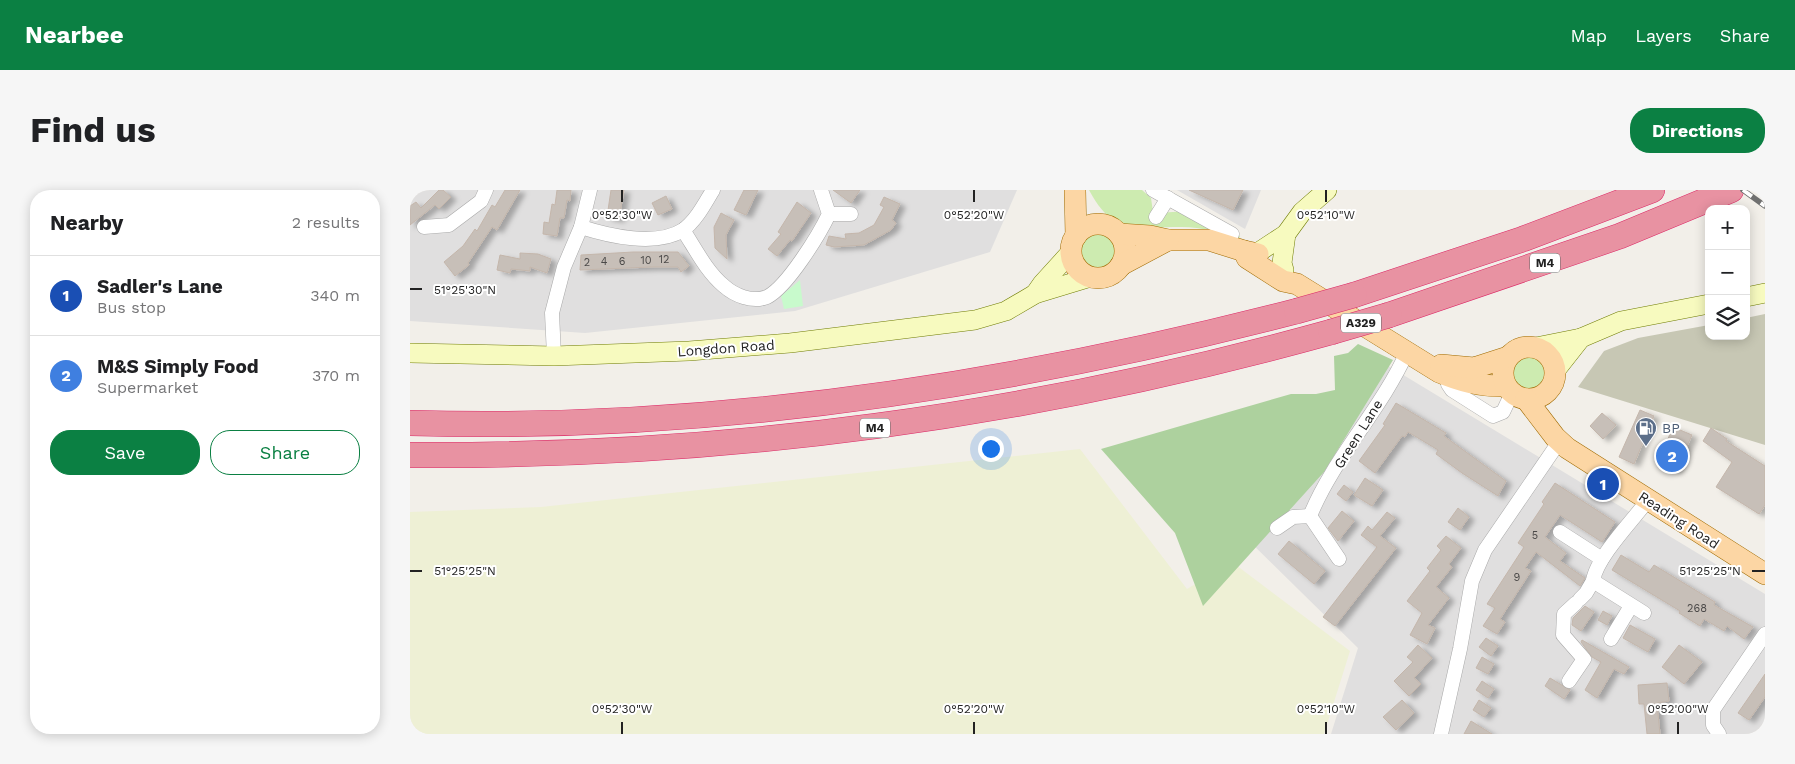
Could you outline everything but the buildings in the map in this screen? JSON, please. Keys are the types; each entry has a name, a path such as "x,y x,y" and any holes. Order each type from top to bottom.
{"highway":[{"name":"M4","path":"410,423 565,422 694,416 848,401 995,379 1194,338 1354,295 1523,239 1652,190"},
{"name":"M4","path":"410,454 500,455 612,452 736,443 878,428 1036,402 1113,387 1331,332 1389,315 1593,246 1730,190"}],"main road":[{"path":"1076,190 1125,249 1121,265 1110,275 1091,277 1077,268 1074,244 1076,190"},
{"path":"1074,244 1087,226 1111,230"},
{"name":"A329","path":"1111,230 1168,240 1208,240 1244,246 1247,258 1283,281 1291,277 1426,363 1450,383 1514,393"},
{"name":"A329","path":"1121,265 1168,240"},
{"path":"1553,378 1544,395 1514,393 1503,372 1508,358 1518,350 1531,348 1547,355 1553,378 1554,434"},
{"name":"A329","path":"1426,363 1465,368 1485,366 1508,358"},
{"name":"Reading Road","path":"1514,393 1554,434 1648,500 1765,574"}],"street":[{"path":"424,227 451,228 481,201 486,190"},
{"path":"554,356 554,305 564,267 581,227 590,190"},
{"path":"581,227 607,235 639,238 661,236 683,230 714,190"},
{"path":"683,230 706,266 722,285 733,293 746,298 767,296 792,273 807,250 818,238 829,214 821,190"},
{"path":"1153,190 1244,246 1286,234"},
{"path":"1291,277 1282,263 1286,234 1302,212 1327,190"},
{"path":"1156,217 1168,198"},
{"path":"829,214 851,214"},
{"name":"Longdon Road","path":"1035,294 1074,244"},
{"name":"Longdon Road","path":"410,353 554,356 745,347 959,322 1006,311 1035,294 1091,277"},
{"path":"1750,296 1765,293"},
{"path":"1531,348 1581,338 1621,321 1705,305"},
{"path":"1553,378 1581,338"},
{"name":"Green Lane","path":"1310,516 1322,489 1407,352"},
{"path":"1450,383 1494,416 1503,412 1514,393"},
{"path":"1441,734 1460,649 1472,581 1485,550 1554,434"},
{"path":"1570,681 1584,659 1563,635 1564,614 1586,593 1602,558 1648,500"},
{"path":"1277,528 1293,517 1310,516 1339,559"},
{"path":"1560,532 1602,558"},
{"path":"1593,581 1644,613"},
{"path":"1611,639 1631,606"},
{"path":"1719,734 1713,725 1713,710 1765,634"}],"shaded area":[{"path":"410,190 1017,190 990,252 795,311 585,333 410,321"},
{"path":"1177,190 1261,190 1245,229"},
{"path":"1765,314 1765,445 1578,387 1604,351 1638,338 1705,326 1705,340 1750,340 1750,317"},
{"path":"1372,356 1765,594 1765,734 1331,734 1358,648 1241,533"},
{"path":"1080,449 1187,589 1232,562 1350,651 1324,734 410,734 410,512 541,507"}],"green space":[{"path":"1089,190 1142,190 1151,198 1153,212 1180,212 1211,222 1240,236 1239,239 1189,227 1128,226 1117,222 1107,215"},
{"path":"1098,233 1105,234 1111,238 1115,244 1115,258 1111,264 1105,268 1098,269 1091,268 1085,264 1081,258 1080,251 1081,244 1085,238 1091,234"},
{"path":"800,280 803,306 784,309 781,296"},
{"path":"1358,344 1393,360 1324,472 1203,606 1175,533 1101,449 1291,394 1316,394 1335,390 1334,356 1348,353"},
{"path":"1527,356 1539,361 1544,373 1539,385 1527,390 1515,385 1510,373 1515,361"}],"railway":[{"path":"1743,190 1765,206"}],"place":[{"name":"BP","path":"1646,447"},
{"name":"M&S Simply Food","path":"1672,456"},
{"name":"Sadler's Lane","path":"1603,484"}]}
